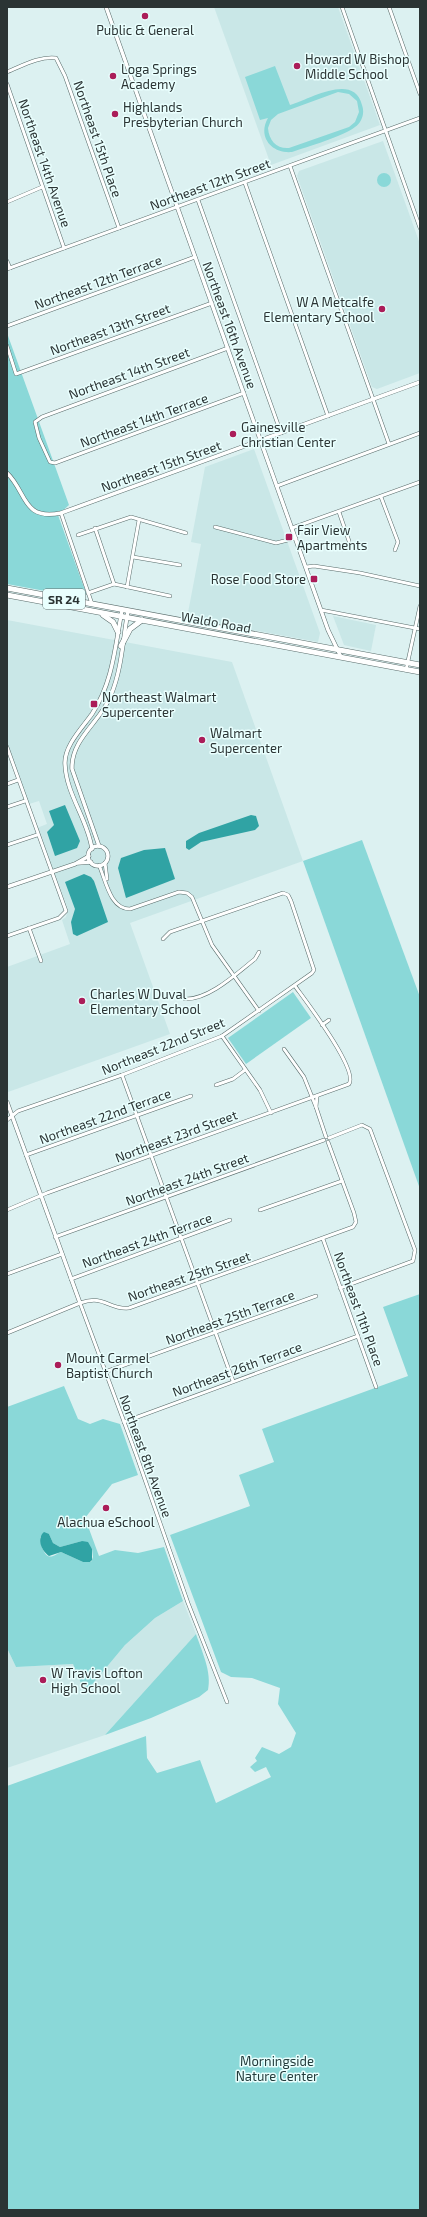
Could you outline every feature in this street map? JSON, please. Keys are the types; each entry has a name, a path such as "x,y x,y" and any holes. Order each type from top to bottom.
{"highway":[{"name":"Waldo Road","path":"7,588 408,663"},
{"name":"Waldo Road","path":"7,595 420,672"},
{"path":"99,612 113,622 118,632"},
{"path":"121,646 130,629 142,620"},
{"name":"SR 24","path":"408,663 420,665"}],"street":[{"name":"Northeast 16th Avenue","path":"106,7 336,650"},
{"path":"342,7 420,228"},
{"path":"389,7 420,94"},
{"name":"Northeast 15th Place","path":"7,72 48,57 56,58 65,76 119,228"},
{"name":"Northeast 14th Avenue","path":"7,84 64,248"},
{"name":"Northeast 12th Street","path":"8,268 245,183 420,118"},
{"path":"290,166 389,444"},
{"path":"245,183 328,416"},
{"path":"7,202 42,187"},
{"path":"198,200 281,433"},
{"name":"Northeast 12th Terrace","path":"7,326 195,257"},
{"path":"7,261 8,268"},
{"name":"Northeast 13th Street","path":"7,346 16,374 212,303"},
{"name":"Northeast 14th Street","path":"51,463 46,456 35,428 37,419 228,348"},
{"name":"Northeast 15th Street","path":"7,473 16,484 23,500 34,510 43,514 62,513 420,382"},
{"name":"Northeast 14th Terrace","path":"51,463 61,461 244,393"},
{"path":"277,486 420,433"},
{"path":"292,528 420,482"},
{"path":"381,497 398,542 395,550"},
{"path":"339,512 349,541"},
{"path":"62,513 92,604"},
{"path":"78,535 124,518 131,517 186,533"},
{"path":"127,587 139,520"},
{"path":"215,527 276,543 296,538"},
{"path":"95,528 114,584"},
{"path":"133,557 180,565"},
{"path":"306,567 314,566 374,575 420,586"},
{"path":"88,593 114,584 170,596"},
{"path":"406,670 420,606"},
{"path":"99,866 105,863 108,858 107,852 99,846 72,769 72,758 75,749 94,722 112,692 121,646 125,610"},
{"path":"321,610 420,629"},
{"path":"7,887 75,864 89,856 92,849 88,830 68,781 65,764 70,746 107,686 118,632 124,617"},
{"path":"336,650 339,657"},
{"path":"88,718 94,722"},
{"path":"7,747 25,801 65,906 64,914 59,918 7,936"},
{"path":"7,784 18,780"},
{"path":"7,807 25,801"},
{"path":"7,845 38,835"},
{"path":"92,849 99,846"},
{"path":"89,856 91,862"},
{"path":"75,864 91,862 99,866 115,902 124,909 130,909 170,896 187,893 192,897 212,945 259,1011"},
{"path":"105,863 107,883"},
{"name":"Northeast 22nd Street","path":"11,1114 122,1075 214,1040 295,986 314,970 288,895 283,893 201,921"},
{"path":"163,939 170,932 201,921"},
{"path":"30,928 41,961"},
{"path":"186,999 196,999 206,995 255,959 259,952"},
{"path":"295,986 322,1025 329,1020"},
{"name":"Northeast 23rd Street","path":"7,1210 41,1196 345,1086 351,1081 350,1071 342,1054 322,1025"},
{"path":"222,1036 266,1100 271,1113"},
{"path":"260,1210 342,1181 304,1077 284,1049"},
{"path":"216,1085 233,1079 246,1070"},
{"path":"122,1075 233,1381"},
{"name":"Northeast 22nd Terrace","path":"26,1155 191,1096"},
{"path":"316,1107 317,1096"},
{"name":"Northeast 8th Avenue","path":"7,1102 55,1237 124,1422 188,1603 227,1702"},
{"path":"7,1120 11,1114"},
{"name":"Northeast 24th Street","path":"55,1237 362,1125 370,1129 416,1250 413,1261 340,1288"},
{"name":"Northeast 25th Street","path":"7,1333 80,1303 96,1299 118,1308 129,1308 353,1227 355,1224 354,1213 342,1181"},
{"name":"Northeast 24th Terrace","path":"71,1279 230,1220"},
{"name":"Northeast 11th Place","path":"323,1239 376,1387"},
{"path":"7,1274 62,1254"},
{"name":"Northeast 25th Terrace","path":"105,1372 316,1296"},
{"name":"Northeast 26th Terrace","path":"124,1422 358,1336"}],"shaded area":[{"name":"Howard W Bishop Middle School","path":"214,7 338,7 380,125 271,165"},
{"name":"W A Metcalfe Elementary School","path":"383,141 420,244 420,373 377,389 372,387 297,176 299,171"},
{"path":"254,449 320,633 318,642 187,618 201,544 191,542 205,467"},
{"path":"333,616 376,625 371,651 344,645"},
{"path":"7,620 232,662 303,861 130,923 170,1034 8,1092 7,967 70,944 62,920 66,917 68,909 37,828 47,824 39,801 29,804 7,745"},
{"path":"65,805 80,841 77,848 55,856 47,832 54,825 49,811"},
{"path":"251,815 256,816 259,826 255,830 201,842 189,850 186,848 186,841 199,833"},
{"path":"165,848 175,879 126,898 118,868 121,858 144,850"},
{"path":"84,874 91,877 94,881 108,922 77,936 73,934 71,922 75,909 65,882"},
{"path":"44,1532 49,1534 53,1543 60,1547 82,1541 88,1542 92,1549 92,1560 90,1562 83,1562 61,1552 49,1556 44,1551 40,1541 40,1538"},
{"name":"W Travis Lofton High School","path":"183,1601 196,1634 105,1735 7,1768 7,1648 16,1667 73,1664 85,1693 125,1645 155,1618"}],"green space":[{"path":"275,66 290,105 330,90 350,90 357,95 362,105 362,117 355,127 334,138 292,152 278,150 268,143 265,138 265,125 268,118 260,120 245,77","holes":["338,92 349,94 357,101 359,112 355,122 349,127 289,148 277,146 270,137 268,128 271,120 278,114"]},
{"path":"381,173 387,173 391,177 391,183 387,187 381,187 377,183 377,177"},
{"path":"7,333 69,505 58,515 86,593 83,598 7,584"},
{"path":"362,840 420,997 420,1189 303,861"},
{"path":"293,992 311,1018 246,1064 228,1038"},
{"name":"Morningside Nature Center","path":"420,1294 420,2210 7,2210 7,1786 146,1736 147,1758 157,1773 200,1760 216,1803 271,1777 266,1767 255,1772 250,1767 257,1761 255,1758 262,1747 279,1754 291,1747 296,1733 278,1704 280,1688 252,1678 231,1677 221,1672 170,1535 250,1506 239,1475 274,1462 262,1429 408,1376 383,1307"},
{"path":"64,1386 78,1419 90,1424 103,1419 120,1424 138,1475 112,1484 85,1518 99,1556 115,1550 138,1553 164,1547 183,1601 155,1618 125,1645 85,1693 73,1664 16,1667 7,1648 7,1407","holes":["49,1534 53,1543 60,1547 82,1541 92,1549 93,1557 91,1562 83,1562 61,1552 50,1557 43,1550 40,1537"]},
{"path":"196,1634 208,1669 208,1690 199,1697 151,1718 105,1735"}],"place":[{"name":"Public & General","path":"145,16"},
{"name":"Howard W Bishop Middle School","path":"297,66"},
{"name":"Loga Springs Academy","path":"113,76"},
{"name":"Highlands Presbyterian Church","path":"115,114"},
{"name":"W A Metcalfe Elementary School","path":"382,309"},
{"name":"Gainesville Christian Center","path":"233,434"},
{"name":"Fair View Apartments","path":"289,537"},
{"name":"Rose Food Store","path":"314,579"},
{"name":"Northeast Walmart Supercenter","path":"94,704"},
{"name":"Walmart Supercenter","path":"202,740"},
{"name":"Charles W Duval Elementary School","path":"82,1001"},
{"name":"Mount Carmel Baptist Church","path":"58,1365"},
{"name":"Alachua eSchool","path":"106,1508"},
{"name":"W Travis Lofton High School","path":"43,1680"}]}
